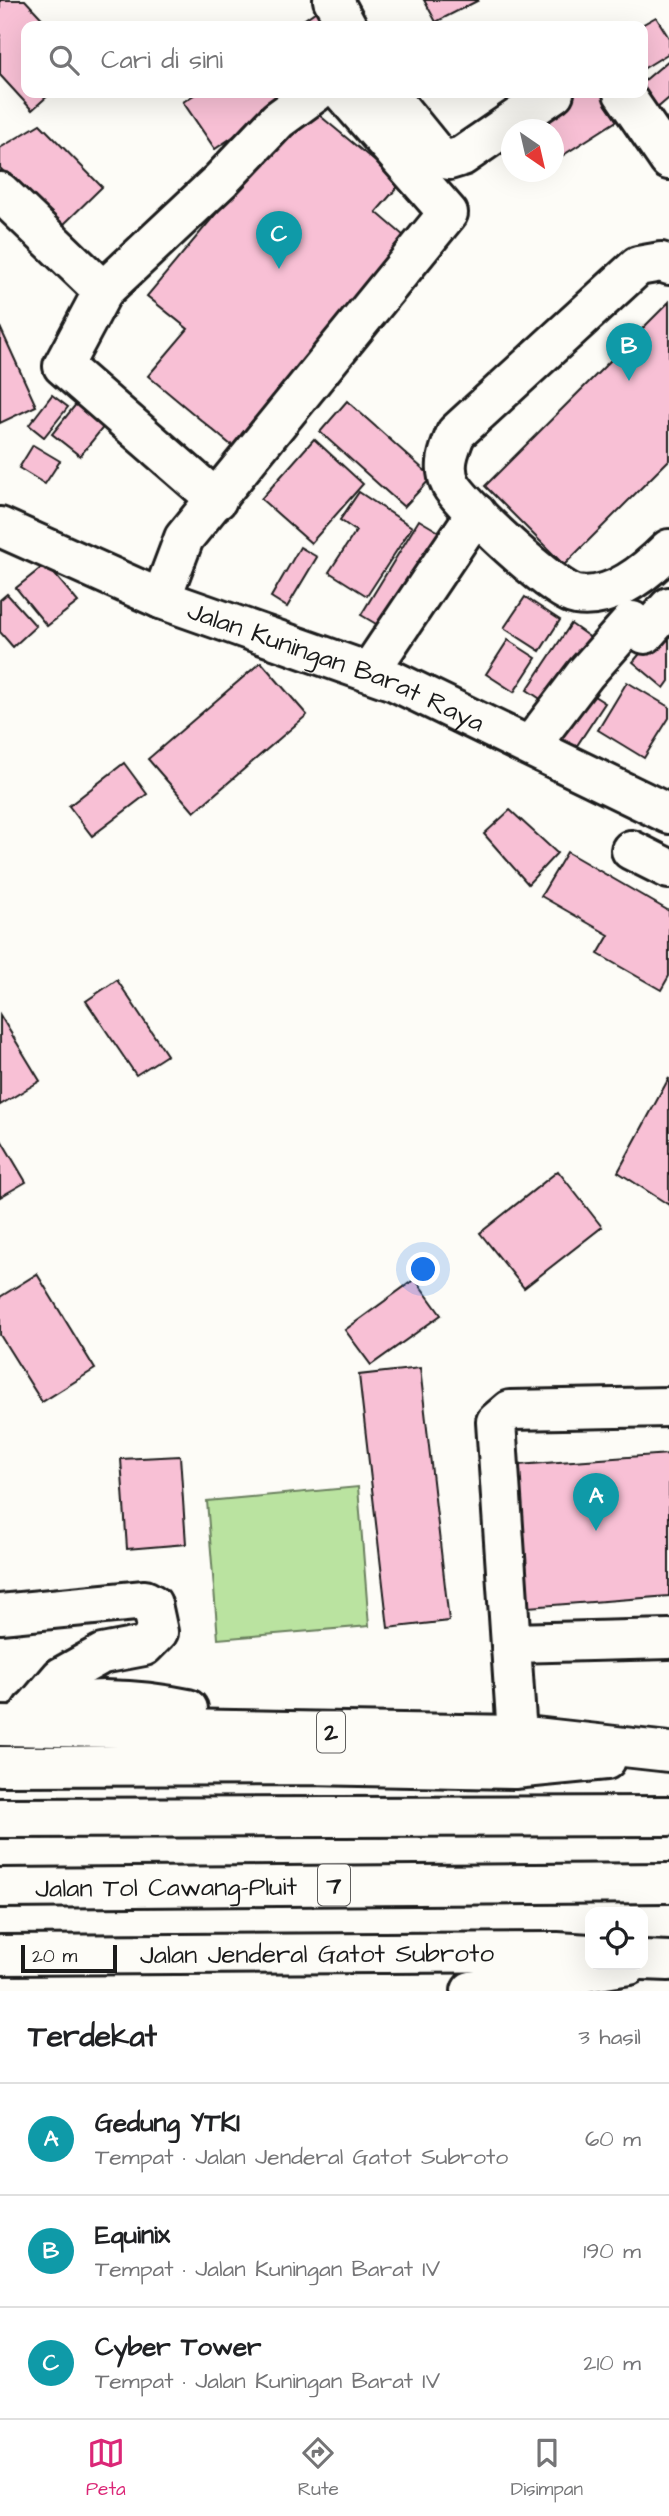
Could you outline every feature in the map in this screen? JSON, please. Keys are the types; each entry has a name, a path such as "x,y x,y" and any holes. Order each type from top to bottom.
{"main road":[{"path":"333,0 344,21"},
{"path":"216,500 63,366 103,291 221,180 278,120 308,98"},
{"path":"161,598 184,538 448,213 347,98"},
{"path":"391,98 439,157 449,160 461,156 547,98"},
{"path":"626,98 669,160"},
{"path":"0,192 103,291"},
{"path":"669,265 661,262 638,266 456,433 446,456 451,484 484,521 532,567 574,595 603,594 645,572 669,549"},
{"path":"382,677 484,521"},
{"name":"Jalan Kuningan Barat Raya","path":"0,527 161,598 382,677 531,745 669,814"},
{"path":"531,745 585,674 632,621 645,634 669,607"},
{"path":"631,850 669,869"},
{"path":"517,1735 496,1422 510,1410 669,1407"},
{"path":"0,1614 145,1600 152,1604 158,1632 145,1646 103,1654 61,1677 17,1720"},
{"path":"512,1643 669,1639"},
{"path":"103,1654 182,1695 191,1719"},
{"name":"2","path":"17,1720 191,1719 517,1735 665,1752"},
{"name":"2","path":"0,1766 366,1766 514,1769 587,1763 665,1752"},
{"path":"0,1818 669,1816"},
{"name":"Jalan Tol Cawang–Pluit","path":"0,1888 669,1883"},
{"name":"Jalan Jenderal Gatot Subroto","path":"0,1955 585,1954"},
{"name":"Jalan Jenderal Gatot Subroto","path":"471,1991 651,1961"}],"green space":[{"path":"358,1487 369,1626 218,1639 207,1501"}],"building":[{"path":"0,0 25,0 44,21 21,21 21,98 0,75"},
{"path":"424,0 479,0 438,21"},
{"path":"322,7 332,21 302,21"},
{"path":"656,17 669,38 669,53 648,66 648,22"},
{"path":"669,60 669,98 655,110 647,98 648,78"},
{"path":"21,98 45,98 32,110"},
{"path":"189,98 291,98 215,149 183,102"},
{"path":"559,98 619,98 629,113 564,155 564,119 532,119 530,116"},
{"path":"307,105 401,183 376,212 411,242 237,450 148,376 188,329 147,296"},
{"path":"40,124 102,187 60,228 0,168 0,148"},
{"path":"669,302 669,460 564,565 485,486"},
{"path":"0,327 36,406 0,423"},
{"path":"52,395 68,407 44,437 29,425"},
{"path":"347,401 432,477 404,507 320,432"},
{"path":"77,403 105,425 80,456 52,434"},
{"path":"314,439 363,484 311,543 261,499"},
{"path":"33,445 60,461 45,484 19,468"},
{"path":"359,492 412,527 367,596 329,572 356,531 340,520"},
{"path":"419,520 446,536 388,631 361,615"},
{"path":"300,547 317,557 287,607 271,597"},
{"path":"46,564 78,602 47,626 16,588"},
{"path":"7,594 36,626 13,647 0,632 0,600"},
{"path":"525,597 560,620 540,651 504,628"},
{"path":"669,619 669,681 664,688 633,662"},
{"path":"571,624 598,643 554,708 527,690"},
{"path":"508,640 536,658 514,692 486,674"},
{"path":"261,662 307,715 194,812 148,759"},
{"path":"627,682 669,707 669,718 644,758 598,730"},
{"path":"577,685 605,703 574,750 547,732"},
{"path":"124,763 147,794 92,836 69,806"},
{"path":"510,810 557,853 528,884 484,834"},
{"path":"567,852 669,911 669,976 661,990 598,954 609,935 541,896"},
{"path":"117,980 167,1055 136,1075 86,1001"},
{"path":"0,1015 40,1081 0,1105"},
{"path":"669,1078 669,1205 618,1172"},
{"path":"0,1138 26,1182 0,1197"},
{"path":"558,1171 602,1227 524,1288 480,1233"},
{"path":"37,1274 95,1369 42,1402 0,1335 0,1297"},
{"path":"415,1279 441,1315 371,1365 345,1330"},
{"path":"420,1368 449,1621 388,1628 359,1375"},
{"path":"669,1454 669,1596 528,1607 518,1465"},
{"path":"180,1456 186,1544 127,1549 121,1459"}],"place":[{"name":"Cyber Tower","path":"279,269"},
{"name":"Equinix","path":"629,381"},
{"name":"Gedung YTKI","path":"596,1531"}]}
